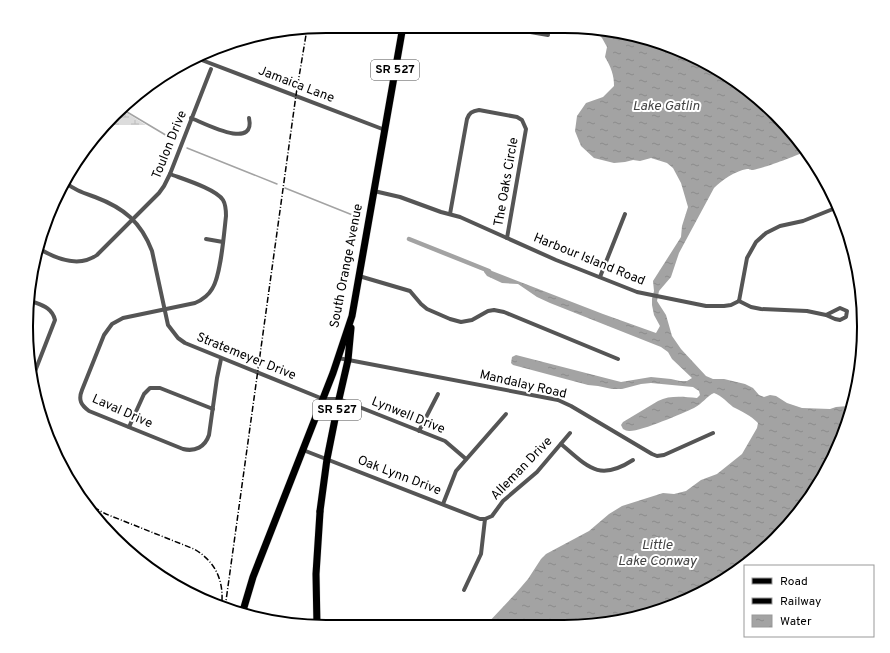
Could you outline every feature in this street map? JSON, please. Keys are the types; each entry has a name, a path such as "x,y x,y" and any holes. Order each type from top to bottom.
{"main road":[{"name":"South Orange Avenue","path":"244,608 258,562 323,399 352,316 402,33"},
{"name":"SR 527","path":"317,620 316,574 320,512 327,459 338,399 348,360 352,316"}],"street":[{"path":"536,33 548,35"},
{"name":"Jamaica Lane","path":"204,60 385,130"},
{"name":"Toulon Drive","path":"43,250 70,262 83,262 90,260 97,255 158,193 164,186 170,174 210,69"},
{"name":"The Oaks Circle","path":"450,214 469,114 473,111 479,110 517,117 522,120 526,129 507,238"},
{"path":"192,118 233,134 242,134 247,130 250,126 249,118"},
{"path":"164,310 203,300 216,282 226,216 224,201 219,195 170,174"},
{"name":"Stratemeyer Drive","path":"69,185 77,191 116,206 133,219 148,240 152,251 168,325 178,338 193,347 221,359 323,399"},
{"name":"Harbour Island Road","path":"374,191 400,197 441,212 460,217 556,260 622,287 658,297 706,306 731,305 739,301"},
{"path":"826,315 840,308 848,313 846,318 840,320 807,310 761,310 739,301 747,258 756,242 766,233 780,226 803,221 833,209"},
{"path":"600,277 625,214"},
{"path":"206,239 222,242"},
{"path":"359,276 410,291 427,309 450,319 466,322 488,311 498,310 618,359"},
{"path":"34,302 46,307 54,314 54,324 36,368"},
{"name":"Laval Drive","path":"164,310 123,318 112,324 104,335 80,395 81,404 89,411 183,449 194,450 203,446 208,441 221,359"},
{"name":"Mandalay Road","path":"338,358 558,400 657,456 664,455 713,433"},
{"path":"129,427 144,394 150,388 160,388 213,409"},
{"path":"419,431 438,394"},
{"path":"323,399 338,399"},
{"name":"Lynwell Drive","path":"338,399 445,441 466,459"},
{"path":"443,504 456,471 506,414"},
{"name":"Alleman Drive","path":"487,519 492,516 503,501 537,472 570,433"},
{"path":"561,444 585,464 599,471 614,470 633,460"},
{"name":"Oak Lynn Drive","path":"303,450 480,519 487,519"},
{"path":"464,590 482,554 487,519"}],"green space":[{"path":"126,112 146,125 113,125"}],"water":[{"path":"600,36 639,43 676,55 710,72 727,82 757,106 784,133 800,153 765,167 753,170 747,169 738,172 725,179 714,188 679,253 671,277 659,291 657,301 666,315 672,336 681,349 706,376 713,379 724,379 745,384 753,388 759,395 764,397 770,395 776,396 787,403 802,408 830,409 846,406 835,439 808,490 771,534 727,571 676,598 621,614 564,620 491,620 528,579 546,554 589,531 609,514 622,506 663,493 674,494 686,491 701,480 717,474 742,454 757,428 758,423 733,407 722,397 714,393 697,406 672,418 642,429 628,431 623,429 621,425 623,422 658,401 672,397 697,398 700,395 699,391 693,387 651,383 622,389 612,389 588,385 513,365 511,363 512,357 516,355 621,382 651,377 680,381 687,381 692,378 672,359 668,352 661,347 550,303 537,297 518,284 502,283 487,276 484,272 484,269 492,271 656,333 660,326 654,315 652,305 654,291 653,281 681,237 682,226 688,207 681,183 673,168 667,163 651,158 640,161 633,160 614,163 594,158 581,146 575,131 577,116 586,103 603,97 614,86 612,71 605,57 607,47"}],"waterway":[{"path":"127,112 174,140"},
{"path":"187,148 277,184"},
{"path":"285,188 360,218"},
{"path":"409,239 489,271"}],"railway":[{"path":"226,602 296,95 306,34"},
{"path":"97,509 201,553 216,570 221,584 222,600"}],"water label":[{"name":"Lake Gatlin","path":"666,106"},
{"name":"Little Lake Conway","path":"657,554"}]}
